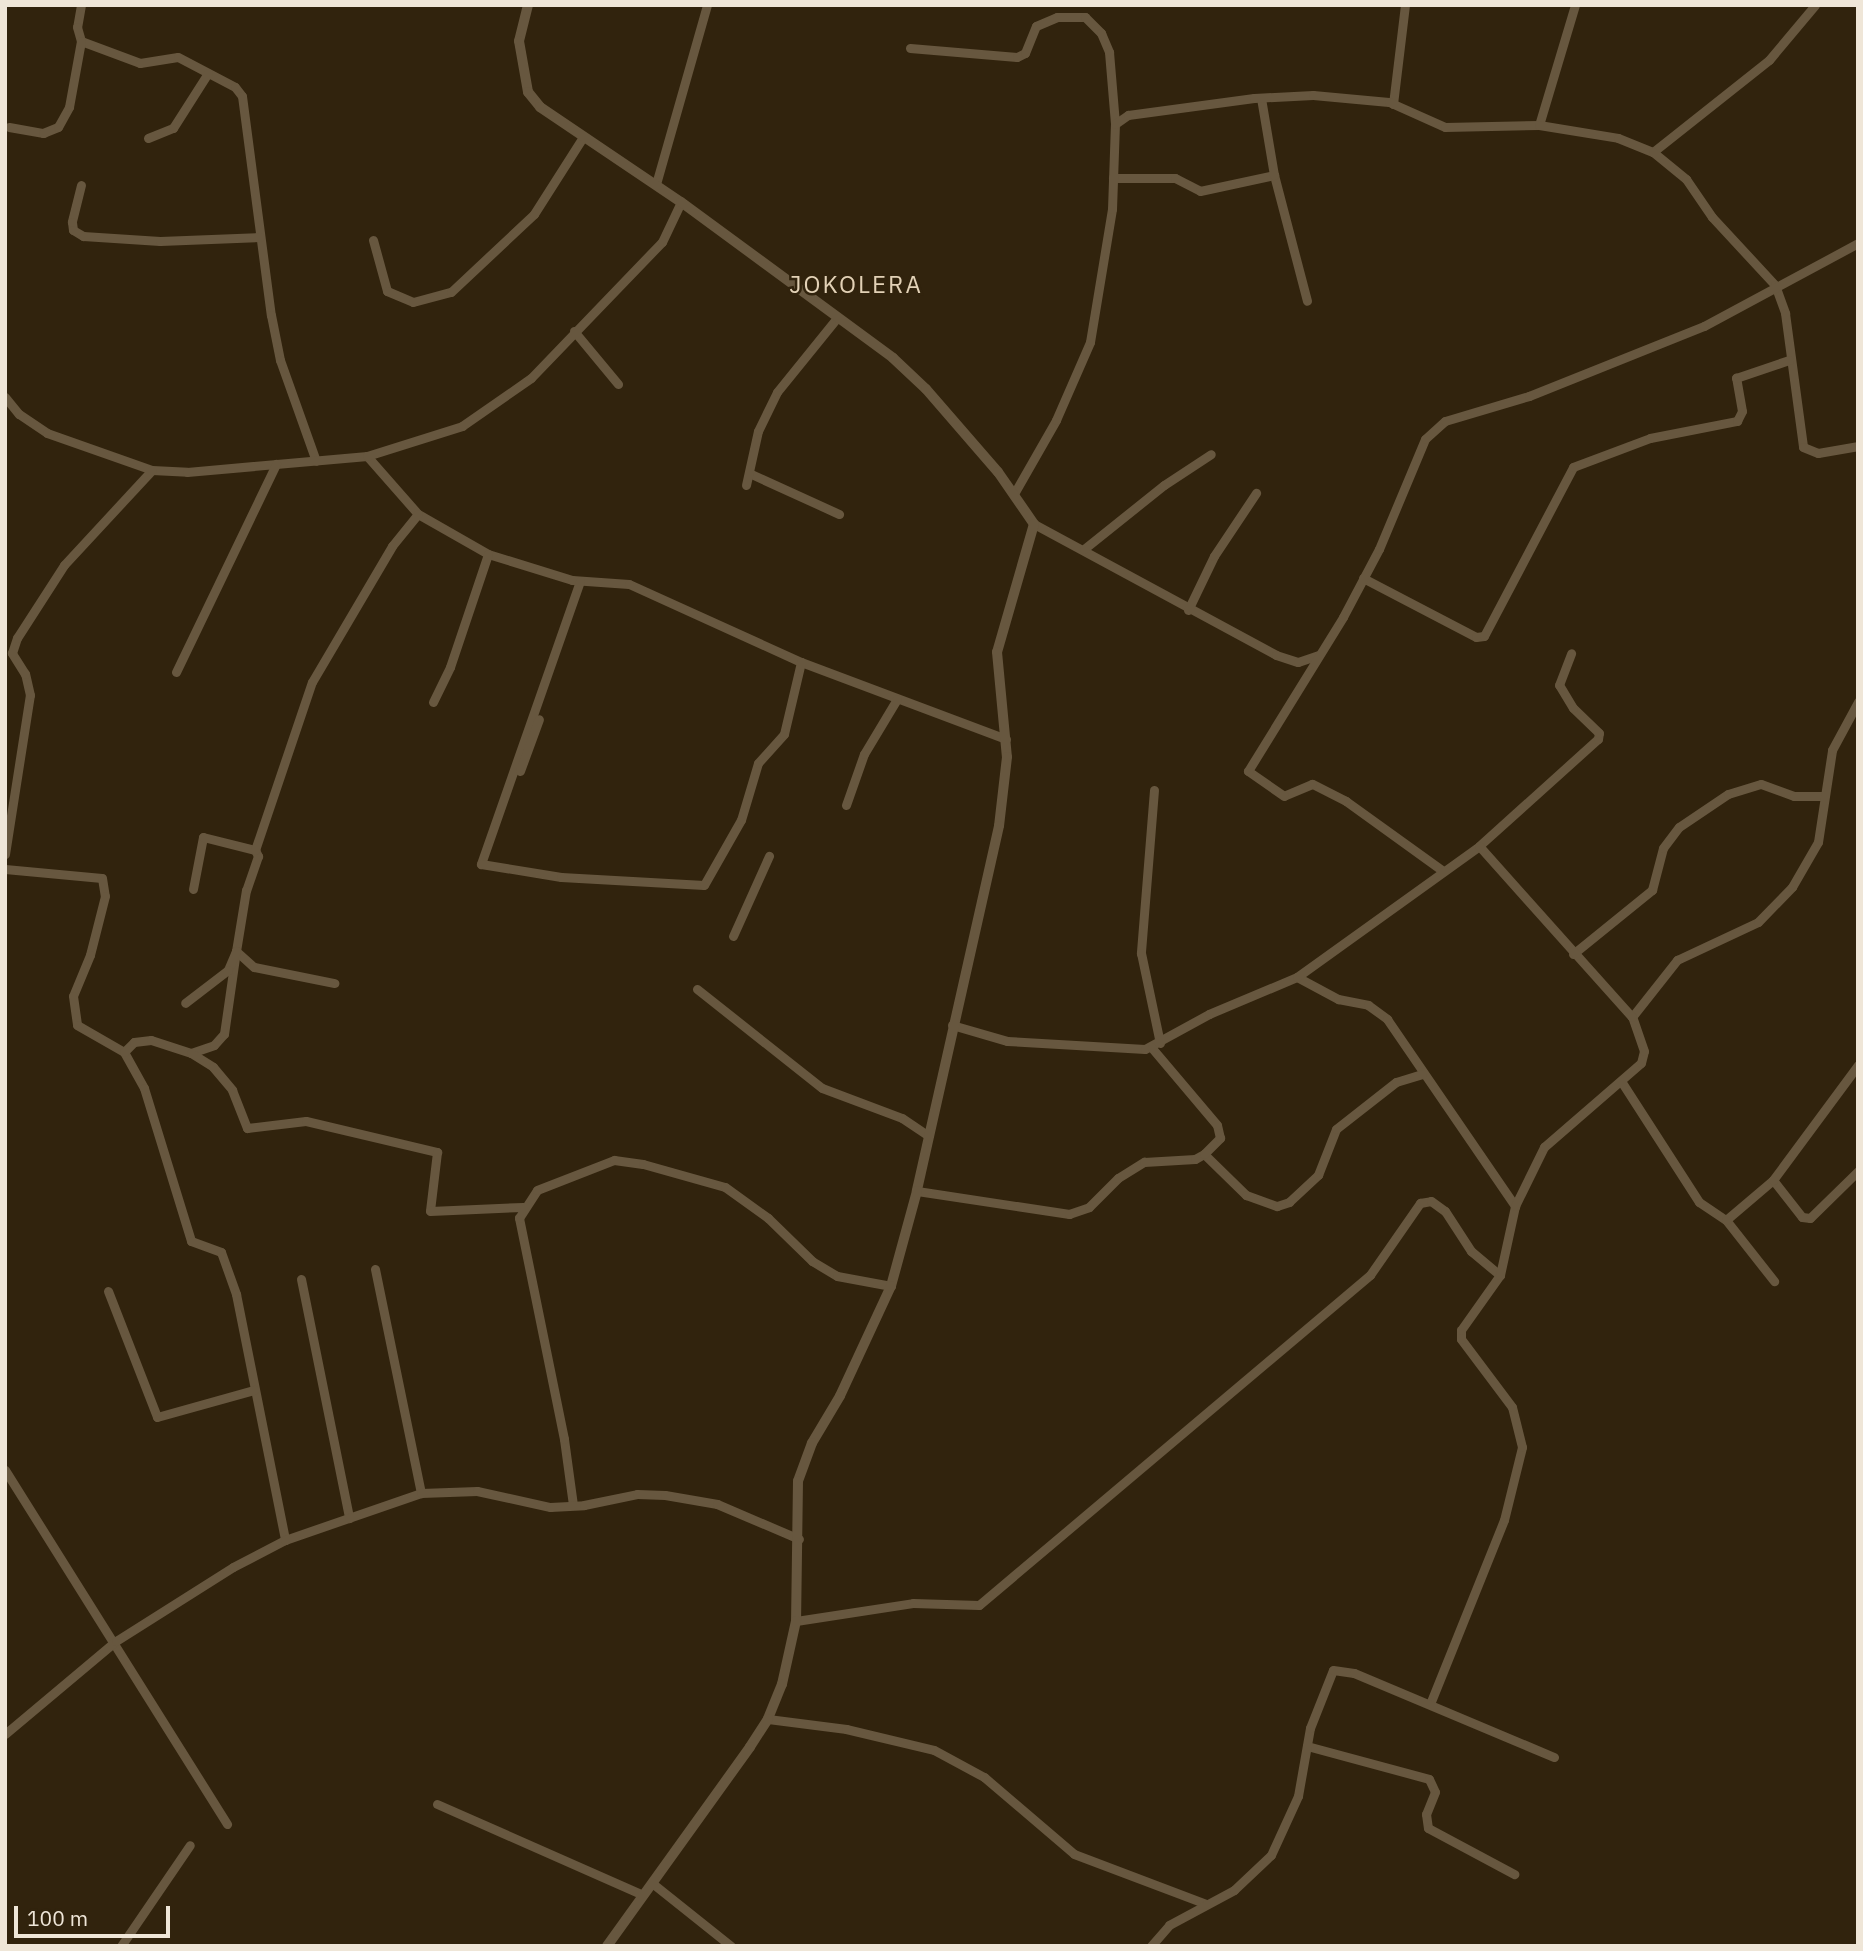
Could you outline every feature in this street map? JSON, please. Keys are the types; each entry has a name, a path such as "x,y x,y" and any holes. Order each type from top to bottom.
{"street":[{"path":"9,127 43,133 58,127 69,107 81,41 77,27 81,5"},
{"path":"528,5 519,41 528,92 540,107 681,202 837,318 926,389 1015,492 1034,524 1084,549 1188,610 1276,655 1298,662 1319,655"},
{"path":"656,184 707,5"},
{"path":"1393,104 1405,5"},
{"path":"1539,125 1575,5"},
{"path":"1653,152 1769,60 1815,5"},
{"path":"910,48 1017,57 1025,53 1036,26 1057,17 1085,17 1101,33 1109,52 1115,124 1112,209 1090,342 1056,420 1015,492"},
{"path":"81,41 140,63 175,56 235,87 242,96 260,237 280,360 316,461"},
{"path":"148,138 173,128 208,73"},
{"path":"1115,124 1128,115 1261,98 1313,95 1393,104 1445,127 1539,125 1618,138 1653,152 1686,179 1712,217 1775,285 1785,313 1789,360 1803,447 1818,453 1858,446"},
{"path":"1261,98 1274,175 1307,301"},
{"path":"373,240 387,291 413,302 451,292 534,214 583,137"},
{"path":"1113,178 1175,178 1200,191 1274,175"},
{"path":"80,185 72,222 73,230 83,236 160,241 260,237"},
{"path":"5,397 19,414 47,433 152,470 187,472 367,456 461,426 531,378 662,242 681,202"},
{"path":"1443,871 1379,823 1317,786 1304,785 1287,797 1249,773 1250,761 1319,655 1363,578 1425,439 1437,427 1674,339 1858,243"},
{"path":"746,485 758,431 777,392 837,318"},
{"path":"574,331 618,384"},
{"path":"1363,578 1476,637 1484,636 1573,467 1650,438 1737,421 1742,411 1736,378 1789,360"},
{"path":"1084,549 1164,485 1211,454"},
{"path":"367,456 418,514 488,554 580,581 629,584 801,662 1006,738"},
{"path":"176,672 276,464"},
{"path":"5,855 30,695 25,674 12,653 17,638 64,565 152,470"},
{"path":"749,473 839,514"},
{"path":"1188,610 1214,556 1256,493"},
{"path":"191,1053 214,1045 224,1034 246,890 258,856 255,849 312,682 392,546 418,514"},
{"path":"607,1946 768,1719 782,1684 796,1621 802,1467 858,1360 891,1286 917,1191 952,1025 999,826 1007,770 997,652 1034,524"},
{"path":"433,702 450,667 488,554"},
{"path":"580,581 481,864 561,877 704,886 741,820 758,763 785,734 801,662"},
{"path":"952,1025 1007,1041 1156,1045 1209,1014 1297,976 1479,846 1598,739 1599,733 1573,708 1559,685 1571,653"},
{"path":"846,805 864,754 897,699"},
{"path":"1632,1017 1677,960 1697,947 1738,934 1774,909 1818,842 1832,750 1858,702"},
{"path":"497,808 533,745 540,713"},
{"path":"1573,954 1652,890 1663,848 1679,827 1728,794 1761,784 1794,796 1824,796"},
{"path":"917,1191 1069,1214 1089,1207 1118,1178 1144,1162 1195,1159 1220,1138 1217,1125 1156,1045 1141,953 1154,790"},
{"path":"193,889 203,837 255,849"},
{"path":"1430,1704 1504,1520 1520,1462 1520,1432 1512,1408 1461,1339 1461,1330 1500,1275 1515,1206 1544,1147 1621,1081 1643,1058 1641,1038 1632,1017 1479,846"},
{"path":"733,936 769,856"},
{"path":"5,869 102,878 105,896 90,955 72,996 77,1025 84,1033 113,1042 124,1052 144,1088 191,1241 221,1252 236,1293 285,1540"},
{"path":"236,951 254,967 334,983"},
{"path":"185,1003 229,970 236,951"},
{"path":"1297,976 1338,999 1377,1010 1515,1206"},
{"path":"697,989 822,1088 902,1118 929,1136"},
{"path":"124,1052 134,1042 150,1040 191,1053 213,1067 232,1090 247,1128 306,1121 438,1152 430,1211 523,1207"},
{"path":"1726,1220 1773,1180 1858,1065"},
{"path":"1204,1154 1246,1195 1276,1206 1289,1202 1318,1175 1336,1129 1396,1082 1422,1074"},
{"path":"1621,1081 1699,1202 1726,1220 1774,1282"},
{"path":"573,1505 564,1439 519,1217 523,1207 548,1184 625,1160 725,1187 768,1217 812,1261 837,1276 891,1286"},
{"path":"1773,1180 1802,1217 1810,1218 1858,1171"},
{"path":"796,1621 900,1605 979,1605 1370,1275 1420,1203 1431,1201 1445,1211 1471,1251 1500,1275"},
{"path":"375,1269 421,1493"},
{"path":"301,1279 349,1518"},
{"path":"108,1291 157,1417 254,1391"},
{"path":"5,1470 227,1824"},
{"path":"5,1734 116,1641 233,1567 285,1540 421,1493 477,1491 550,1507 637,1494 687,1498 718,1504 799,1539"},
{"path":"1151,1946 1169,1925 1255,1874 1271,1855 1298,1796 1307,1746 1327,1679 1337,1668 1554,1757"},
{"path":"768,1719 859,1732 944,1754 985,1777 1074,1854 1206,1904"},
{"path":"1307,1746 1429,1779 1435,1791 1426,1814 1428,1828 1514,1874"},
{"path":"437,1804 643,1895"},
{"path":"121,1946 190,1845"},
{"path":"652,1883 731,1946"}],"district":[{"name":"JOKOLERA","path":"856,285"}]}
